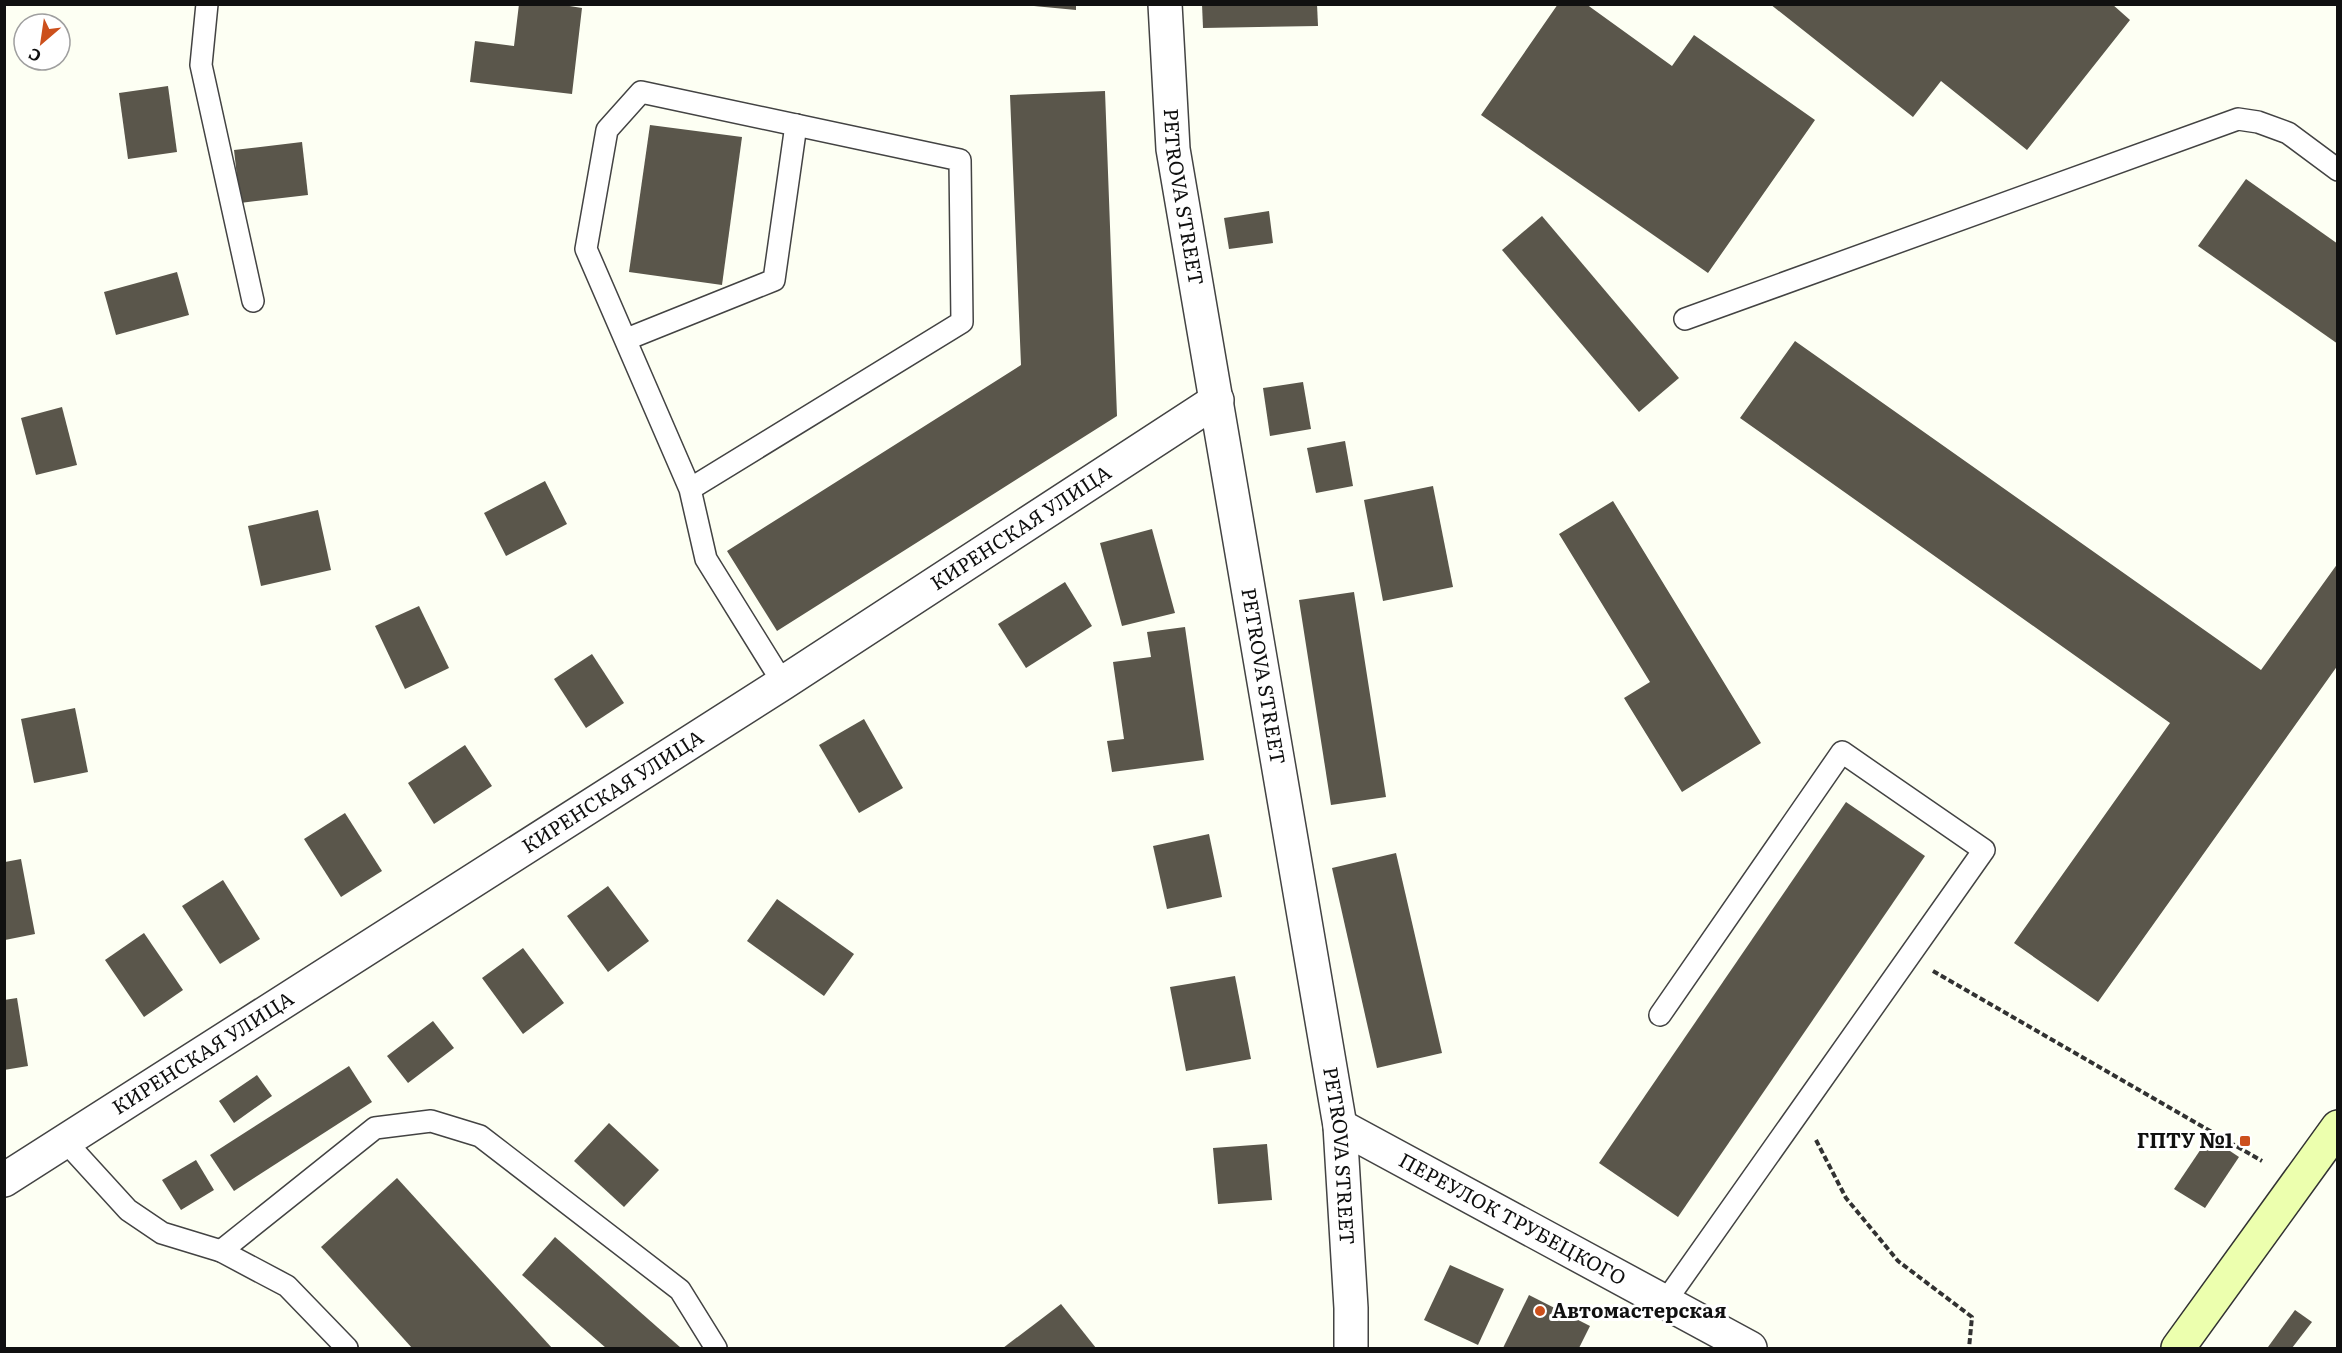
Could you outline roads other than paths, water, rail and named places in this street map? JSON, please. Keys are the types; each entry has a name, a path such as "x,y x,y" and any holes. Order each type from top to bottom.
{"main road":[{"path":"2178,1348 2337,1127"}],"street":[{"name":"PETROVA STREET","path":"1165,4 1173,149 1340,1126 1351,1308 1351,1348"},
{"name":"КИРЕНСКАЯ УЛИЦА","path":"4,1180 783,683 1217,400"},
{"name":"ПЕРЕУЛОК ТРУБЕЦКОГО","path":"1340,1126 1750,1348"}],"lane":[{"path":"207,4 201,65 253,301"},
{"path":"690,489 962,322 960,160 641,92 607,130 586,249 627,339 690,489 706,559 783,683"},
{"path":"1686,319 2238,119 2258,122 2288,133 2337,170"},
{"path":"627,339 774,280 796,125"},
{"path":"1660,1015 1842,752 1984,850 1665,1302"},
{"path":"221,1251 375,1128 431,1121 480,1136 680,1290 716,1348"},
{"path":"65,1141 128,1210 162,1233 221,1251 286,1286 347,1348"}],"place":[{"name":"ГПТУ №1","path":"2245,1141"},
{"name":"Автомастерская","path":"1540,1311"}]}
